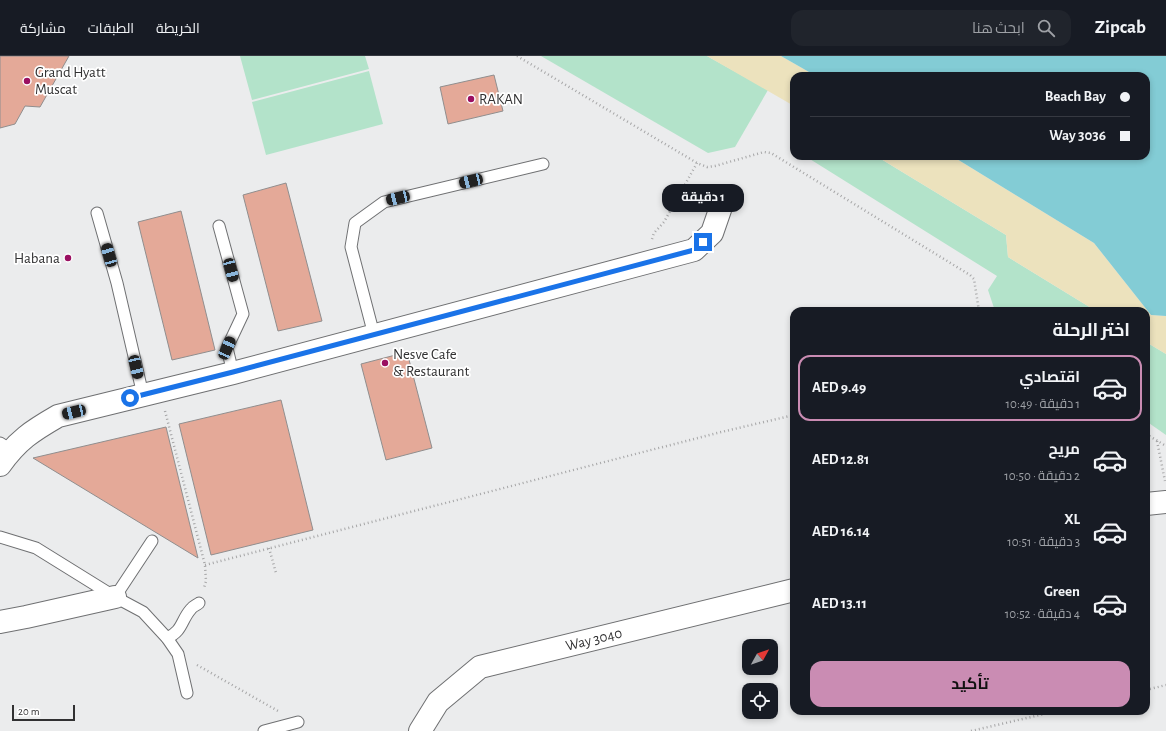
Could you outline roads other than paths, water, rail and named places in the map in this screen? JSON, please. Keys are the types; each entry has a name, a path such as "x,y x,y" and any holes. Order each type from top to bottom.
{"street":[{"path":"4,453 32,430 58,416 233,372 694,250 712,233 722,204"},
{"path":"1150,504 1166,502"},
{"name":"Way 3040","path":"420,731 438,702 480,667 790,591"},
{"path":"0,622 115,597"}],"lane":[{"path":"374,335 351,247 356,223 384,202 543,164"},
{"path":"97,213 151,393"},
{"path":"219,226 243,314 227,348 233,372"},
{"path":"0,537 36,548 115,597 143,612 167,638 178,654 187,693"},
{"path":"115,597 152,541"},
{"path":"167,638 179,631 191,608 199,603"},
{"path":"264,731 298,722"}],"water":[{"path":"781,56 1166,56 1166,316 1151,315 1150,307 1145,307 1094,243 959,160 1150,160 1150,72 809,72"}],"place":[{"name":"Grand Hyatt Muscat","path":"27,81"},
{"name":"RAKAN","path":"471,99"},
{"name":"Habana","path":"68,258"},
{"name":"Nesve Cafe & Restaurant","path":"385,363"}]}
